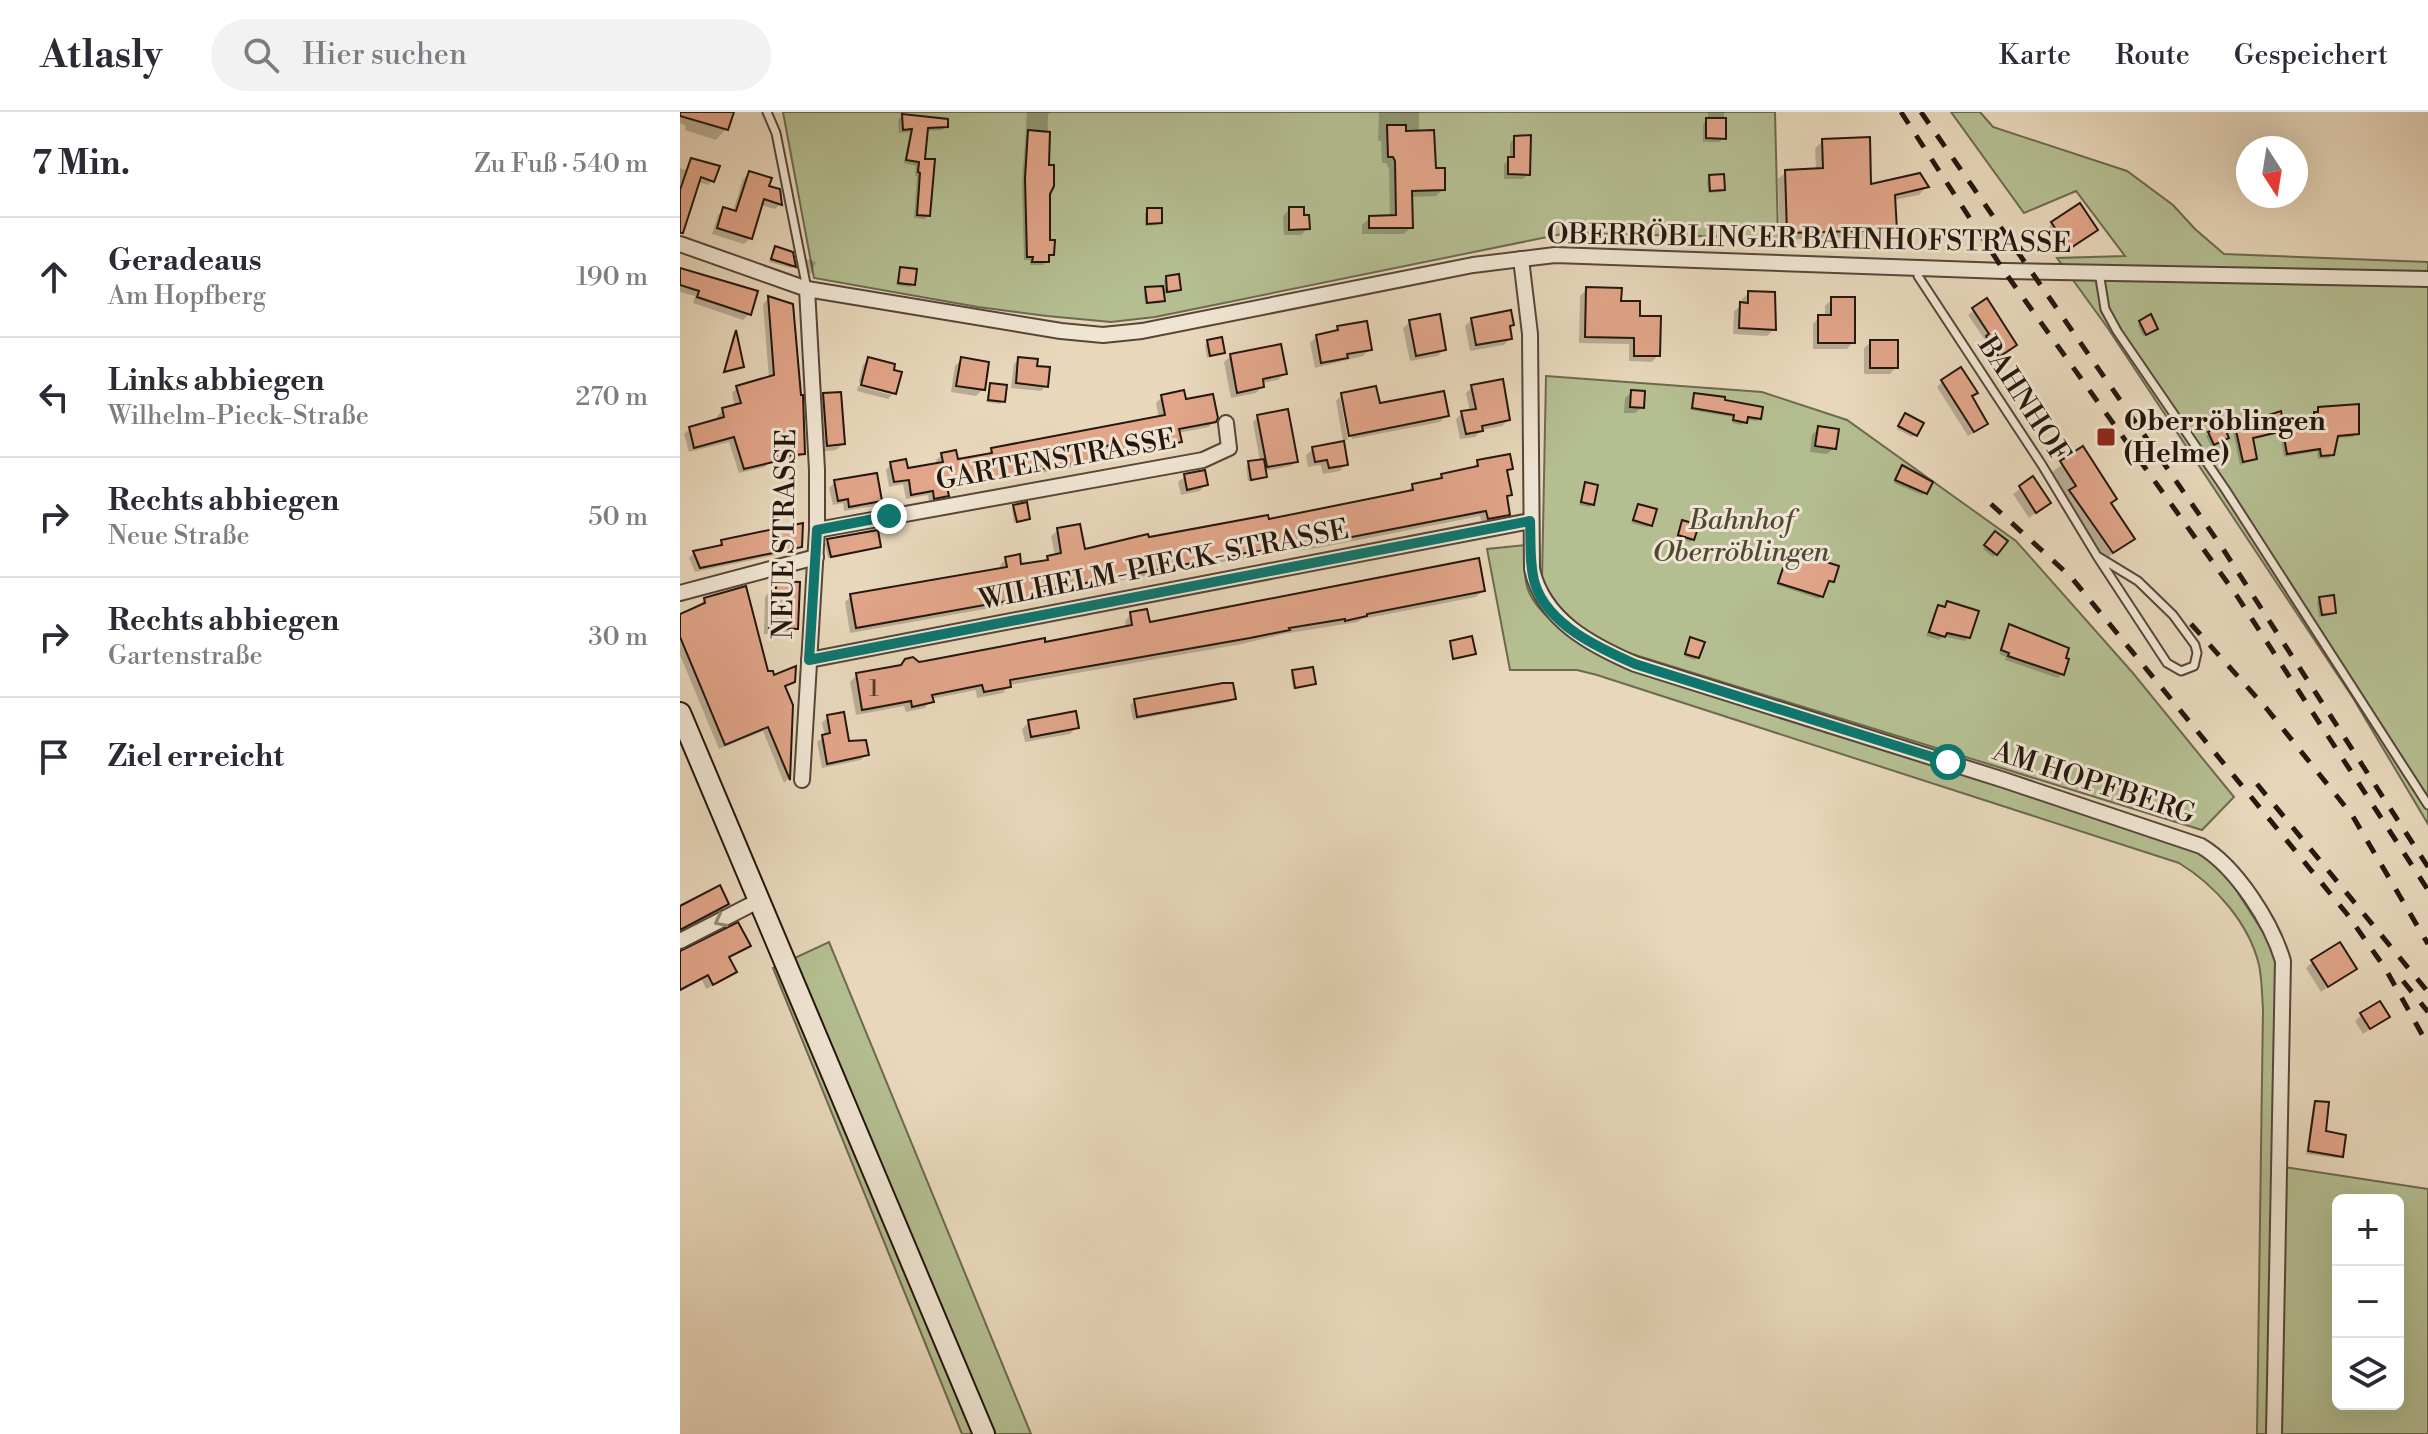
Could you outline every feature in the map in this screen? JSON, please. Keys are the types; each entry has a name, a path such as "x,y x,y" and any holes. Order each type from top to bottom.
{"main road":[{"path":"680,713 984,1434"}],"street":[{"name":"OBERRÖBLINGER BAHNHOFSTRASSE","path":"680,244 807,289 1061,331 1103,335 1142,331 1473,265 1555,255 2428,279"},
{"name":"AM HOPFBERG","path":"1521,259 1530,334 1532,569 1535,586 1543,601 1567,627 1603,650 1635,664 1990,775 2201,846 2230,869 2278,945 2283,961 2274,1434"},
{"name":"NEUE STRASSE","path":"802,780 817,530 817,470 807,289"},
{"name":"GARTENSTRASSE","path":"817,530 1203,460 1229,448 1226,423"},
{"name":"WILHELM-PIECK-STRASSE","path":"809,660 1530,521"},
{"path":"680,593 816,557"},
{"path":"680,941 760,900"}],"lane":[{"path":"767,112 776,133 807,289"},
{"name":"BAHNHOF","path":"1918,267 1918,276 2042,465 2097,556 2167,663 2181,671 2194,666 2195,645 2173,615 2138,581 2097,556"},
{"path":"2099,272 2105,309 2117,331 2252,529 2428,805"}],"green space":[{"path":"783,112 1775,112 1778,238 1567,233 1155,317 1111,322 1047,316 814,278"},
{"path":"1951,112 1980,112 1993,127 2127,171 2173,205 2224,254 2428,262 2428,824 2353,698 2107,327 2057,258 2125,256 2076,191 2024,213"},
{"name":"Bahnhof Oberröblingen","path":"1546,376 1762,392 1847,420 2016,541 2132,672 2234,797 2202,830 1619,650 1593,636 1566,614 1542,580"},
{"path":"1525,545 1526,582 1539,608 1566,631 1623,665 2193,849 2224,871 2272,946 2277,959 2270,1434 2257,1434 2261,981 2254,949 2229,906 2205,882 2179,863 1597,675 1577,670 1510,670 1487,549"},
{"path":"829,942 1031,1434 962,1434 773,968"},
{"path":"2285,1167 2428,1189 2428,1434 2280,1434"}],"building":[{"path":"680,112 734,112 728,130 680,116"},
{"path":"902,114 948,119 948,127 928,128 925,159 935,159 930,216 917,215 919,162 906,160 912,129 903,130"},
{"path":"1706,118 1726,118 1726,139 1706,138"},
{"path":"1387,125 1406,125 1406,131 1434,130 1436,168 1445,168 1445,190 1412,191 1413,228 1369,228 1369,216 1396,215 1395,161 1393,157 1388,157"},
{"path":"1028,130 1050,132 1049,165 1054,165 1054,186 1050,194 1050,240 1055,240 1054,255 1049,255 1049,262 1032,262 1033,257 1027,257 1025,178"},
{"path":"1531,135 1530,175 1508,174 1508,157 1514,157 1514,136"},
{"path":"1870,137 1871,184 1920,173 1929,187 1895,195 1897,230 1787,233 1785,170 1823,168 1822,139"},
{"path":"691,158 720,166 714,182 701,177 683,233 680,233 680,190"},
{"path":"749,171 772,178 769,186 780,189 782,205 764,199 752,239 717,228 723,207 736,211"},
{"path":"1724,174 1725,190 1710,191 1709,175"},
{"path":"2080,203 2098,230 2069,249 2051,222"},
{"path":"1289,207 1304,207 1304,215 1309,215 1310,229 1289,230"},
{"path":"1147,208 1162,208 1162,223 1147,224"},
{"path":"775,246 793,252 796,267 771,259"},
{"path":"900,267 917,269 915,285 898,283"},
{"path":"680,268 758,291 751,315 697,297 699,291 680,285"},
{"path":"1179,274 1181,290 1167,292 1166,276"},
{"path":"1163,286 1165,301 1147,303 1145,287"},
{"path":"1586,287 1622,288 1621,301 1640,301 1640,316 1661,316 1660,356 1634,356 1634,338 1585,337"},
{"path":"1748,291 1775,292 1776,330 1739,328 1740,302 1748,303"},
{"path":"768,296 793,304 803,395 805,454 772,457 773,462 744,469 734,437 694,448 689,427 724,417 722,408 741,403 736,386 774,375"},
{"path":"1831,297 1855,297 1855,343 1818,343 1818,315 1831,315"},
{"path":"1987,298 2017,345 1999,357 1972,308"},
{"path":"1511,310 1514,325 1510,326 1512,339 1476,345 1471,318"},
{"path":"1440,314 1446,350 1416,356 1409,320"},
{"path":"2151,314 2158,329 2146,335 2139,321"},
{"path":"1367,321 1372,350 1321,363 1316,335 1338,330 1337,326"},
{"path":"736,330 744,367 724,372"},
{"path":"1222,337 1225,353 1210,356 1207,340"},
{"path":"1870,340 1898,340 1898,368 1870,368"},
{"path":"1281,344 1287,374 1263,379 1264,387 1237,393 1230,354"},
{"path":"868,357 895,364 894,370 902,372 896,394 861,385"},
{"path":"961,357 989,362 985,390 956,386"},
{"path":"1018,357 1038,359 1037,366 1050,367 1048,387 1016,383"},
{"path":"1961,367 1978,393 1972,396 1988,424 1974,432 1941,380"},
{"path":"1503,379 1510,420 1482,426 1483,431 1466,434 1461,411 1476,409 1471,385"},
{"path":"990,383 1007,385 1005,402 988,400"},
{"path":"1376,386 1380,403 1444,391 1449,416 1349,436 1341,393"},
{"path":"1184,390 1186,399 1213,394 1218,418 1216,422 1179,429 1182,442 1117,455 1115,444 1089,450 1091,460 947,487 949,496 934,499 933,491 911,495 909,480 894,482 890,462 906,459 908,468 943,462 941,453 956,450 958,459 992,453 991,448 1165,415 1161,395"},
{"path":"1631,390 1645,391 1644,408 1630,407"},
{"path":"841,392 845,444 827,446 823,393"},
{"path":"1694,393 1763,407 1761,419 1748,417 1747,423 1733,420 1734,415 1692,408"},
{"path":"2359,404 2359,434 2338,436 2334,455 2321,456 2320,449 2287,454 2283,431 2253,438 2257,459 2243,462 2235,426 2281,411 2283,422 2314,415 2318,407"},
{"path":"1288,409 1298,462 1267,467 1257,415"},
{"path":"1905,413 1924,423 1917,436 1898,426"},
{"path":"2223,424 2229,438 2214,445 2208,432"},
{"path":"1818,426 1839,429 1836,449 1815,446"},
{"path":"1344,441 1348,465 1329,468 1327,460 1315,462 1312,447"},
{"path":"2083,446 2117,499 2111,503 2135,539 2113,553 2069,490 2076,486 2060,461"},
{"path":"1510,454 1513,469 1507,470 1512,495 1507,496 1510,515 1488,519 1486,511 1326,542 1246,553 856,628 850,594 1007,567 1005,557 1020,554 1021,564 1048,560 1047,556 1061,553 1057,528 1080,524 1085,549 1148,534 1149,537 1268,515 1269,519 1413,490 1412,484 1478,466 1477,460"},
{"path":"1264,459 1267,477 1251,480 1248,461"},
{"path":"1902,465 1933,482 1927,494 1895,480"},
{"path":"1205,470 1208,485 1187,490 1184,474"},
{"path":"877,473 882,501 849,507 848,499 838,501 834,480"},
{"path":"2033,476 2051,503 2036,513 2019,486"},
{"path":"1585,482 1598,485 1594,505 1581,502"},
{"path":"1027,502 1030,519 1017,522 1013,505"},
{"path":"1638,504 1657,509 1652,526 1633,520"},
{"path":"1682,520 1699,525 1694,540 1678,535"},
{"path":"803,523 802,547 700,568 693,551 722,545 721,540"},
{"path":"878,530 881,547 831,557 827,539"},
{"path":"1995,531 2008,541 1997,555 1984,545"},
{"path":"1804,555 1839,566 1834,582 1829,581 1823,597 1778,583 1783,568 1793,571 1798,556 1803,558"},
{"path":"1479,558 1485,591 1345,621 1289,628 1250,638 1010,680 1011,687 984,692 982,685 932,695 934,702 912,707 911,701 862,710 856,673 901,665 905,659 913,657 919,662 1045,638 1045,642 1132,625 1130,612 1147,609 1150,622"},
{"path":"777,581 800,582 798,629 769,628 771,588 776,588"},
{"path":"746,586 768,671 773,671 774,675 796,666 795,682 785,686 793,705 790,780 768,727 725,745 680,637 680,614 705,603 704,598"},
{"path":"2334,595 2336,613 2322,615 2319,597"},
{"path":"1947,601 1979,611 1970,638 1947,633 1945,637 1929,632 1938,605 1945,607"},
{"path":"2009,624 2069,648 2064,675 2008,656 2009,653 2001,650"},
{"path":"1472,636 1476,654 1453,659 1450,641"},
{"path":"1690,637 1705,642 1699,658 1685,654"},
{"path":"1313,667 1316,684 1295,688 1292,670"},
{"path":"1233,683 1236,699 1137,717 1134,699"},
{"path":"1076,711 1079,728 1031,737 1028,720"},
{"path":"844,712 849,741 866,740 869,755 827,764 822,735 830,733 827,715"},
{"path":"720,885 729,904 680,930 680,906"},
{"path":"738,922 751,946 729,957 737,972 713,985 708,975 680,990 680,951"},
{"path":"2340,942 2357,969 2328,987 2311,960"},
{"path":"2380,1001 2390,1017 2370,1029 2360,1013"},
{"path":"2315,1101 2329,1102 2326,1131 2346,1135 2343,1157 2308,1151"}],"railway":[{"path":"1901,112 2004,271 2237,596 2428,890"},
{"path":"1921,112 2223,549 2428,867"},
{"path":"1991,504 2071,577 2347,914 2385,968 2428,1045"},
{"path":"2191,624 2267,709 2352,815 2428,944"},
{"path":"2257,784 2428,992"},
{"path":"2403,981 2428,1012"}],"place":[{"name":"Oberröblingen (Helme)","path":"2106,437"}],"route":[{"path":"889,516 817,530 809,660 1530,521 1532,569 1535,586 1543,601 1567,627 1603,650 1635,664 1948,762"}]}
